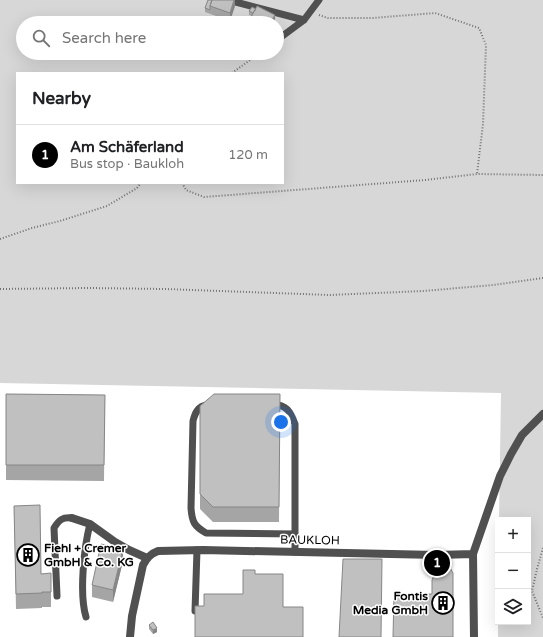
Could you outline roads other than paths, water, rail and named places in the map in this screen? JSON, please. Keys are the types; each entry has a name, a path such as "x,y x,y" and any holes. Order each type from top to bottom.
{"street":[{"path":"474,637 473,554 500,476 507,461 522,436 543,414"},
{"path":"72,518 90,524 115,542 147,558 140,574 132,616 130,637"},
{"name":"BAUKLOH","path":"147,558 158,551 197,550 429,555 473,554"}],"lane":[{"path":"228,0 304,20"},
{"path":"284,35 304,20 319,0"},
{"path":"266,404 283,406 290,412 295,424 295,552"},
{"path":"212,405 202,406 196,412 193,421 192,520 198,528 206,533 295,534"},
{"path":"57,596 54,528 59,520 65,517 72,518"},
{"path":"86,617 83,593 86,539 90,524"},
{"path":"196,611 197,550"}],"place":[{"name":"Fiehl + Cremer GmbH & Co. KG","path":"28,555"},
{"name":"Am Schäferland","path":"437,563"},
{"name":"Fontis Media GmbH","path":"443,603"}]}
